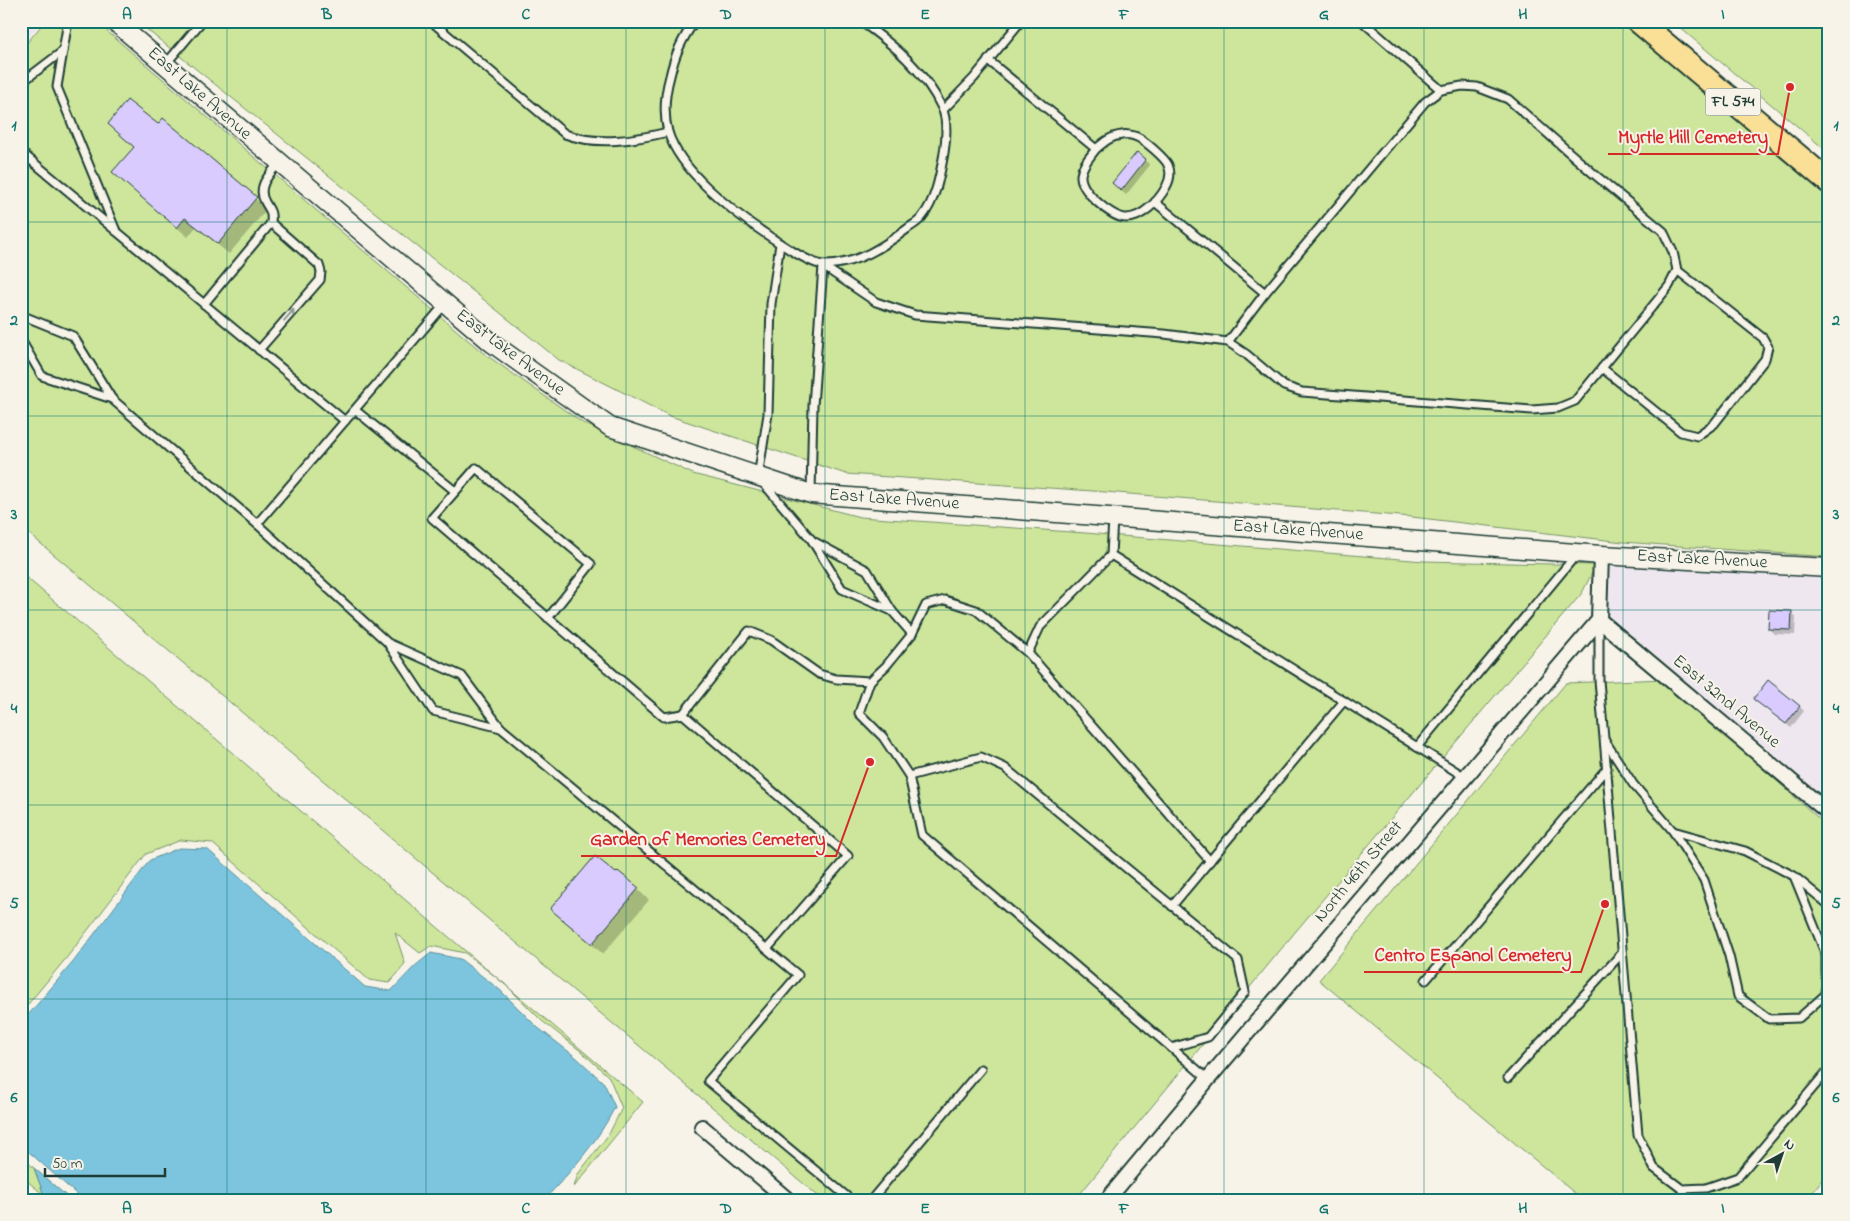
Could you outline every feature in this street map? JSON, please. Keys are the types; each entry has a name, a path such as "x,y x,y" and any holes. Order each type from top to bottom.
{"main road":[{"name":"FL 574","path":"1638,21 1829,182"}],"street":[{"name":"East Lake Avenue","path":"114,21 492,343 610,428 811,494 1601,555 1829,568"},
{"path":"1599,620 1601,555"},
{"name":"North 46th Street","path":"1107,1200 1599,620"},
{"name":"East 32nd Avenue","path":"1599,620 1829,813"},
{"path":"702,1127 788,1200"}],"lane":[{"path":"68,21 57,87 117,232"},
{"path":"165,65 202,21"},
{"path":"431,21 565,134 579,139 611,141 668,132"},
{"path":"695,21 682,39 673,62 664,106 668,132 681,157 702,182 740,216 790,251 823,266 876,302 916,315 1164,334 1228,342 1246,354 1284,386 1302,392 1532,410 1558,408 1575,400 1669,286 1676,270 1673,252 1663,231 1508,99 1477,87 1462,86 1441,90 1425,102 1265,293 1228,342"},
{"path":"823,266 850,262 886,244 922,218 934,195 941,173 946,140 943,110 921,73 897,50 860,21"},
{"path":"943,110 1021,21"},
{"path":"1362,21 1441,90"},
{"path":"21,83 63,51"},
{"path":"988,60 1096,149"},
{"path":"1124,134 1136,137 1155,151 1168,164 1170,175 1166,187 1155,202 1139,216 1125,218 1112,213 1086,191 1081,177 1085,162 1096,149 1110,138 1124,134"},
{"path":"21,152 345,421"},
{"path":"204,304 272,224 272,214 262,195 262,186 265,179 279,163"},
{"path":"1155,202 1265,293"},
{"path":"259,350 320,280 321,272 319,265 272,224"},
{"path":"780,244 771,304 768,414 758,477 811,540 842,588 892,611"},
{"path":"811,494 813,406 823,266"},
{"path":"1602,368 1681,432 1697,436 1714,424 1765,359 1768,347 1762,338 1676,270"},
{"path":"257,524 445,304"},
{"path":"21,314 73,336 112,399 257,524 388,643 433,711 501,728"},
{"path":"21,340 42,376 112,399"},
{"path":"355,410 455,491"},
{"path":"548,618 591,564 476,468 432,518 548,618 664,717 683,714 749,631 771,640 819,674 836,679 870,681"},
{"path":"1028,653 1040,627 1111,555 1113,516"},
{"path":"811,540 867,570 892,611 912,634"},
{"path":"1417,747 1578,553"},
{"path":"1111,555 1465,777"},
{"path":"1208,1079 922,835 909,776 883,737 858,713 870,681 886,666 912,634 926,604 945,600 976,610 1028,653 1210,861"},
{"path":"1599,620 1599,680 1638,1136 1654,1168 1682,1189 1706,1188 1738,1177 1829,1069"},
{"path":"388,643 462,676 501,728 798,975 708,1081 851,1200"},
{"path":"1172,906 1344,701"},
{"path":"683,714 848,856 767,949"},
{"path":"1604,738 1633,784 1673,831 1704,880 1729,956 1738,996 1769,1019 1799,1018 1826,994 1826,955 1794,876"},
{"path":"909,776 981,757 1005,768 1238,960 1245,992 1208,1037 1171,1048"},
{"path":"1426,980 1606,768"},
{"path":"1673,831 1745,851 1794,876 1829,905"},
{"path":"1508,1078 1622,953"},
{"path":"872,1200 980,1070"}],"shaded area":[{"path":"21,21 43,21 21,46"},
{"path":"1610,564 1829,577 1829,801 1608,615"}],"green space":[{"path":"45,21 95,21 482,352 583,423 693,474 860,517 1085,533 1424,561 1596,565 1582,593 1296,931 1075,1200 823,1200 21,527 21,50"},
{"path":"136,21 1621,21 1829,196 1829,557 1623,542 1412,517 1093,491 846,474 670,416 559,360"},
{"path":"1672,21 1829,21 1829,153"},
{"path":"21,573 497,977 465,953 431,946 420,953 395,933 405,963 389,983 369,980 212,843 181,840 146,854 68,956 24,1009 21,1010"},
{"path":"1664,679 1829,828 1829,1170 1807,1200 1583,1200 1319,980 1566,683"},
{"path":"509,988 643,1102 574,1187 578,1174 609,1134 622,1108 609,1077 582,1052 542,1021"},
{"path":"21,1156 34,1168 44,1195 21,1176"}],"water":[{"path":"179,848 207,849 365,987 391,991 415,966 431,953 460,959 500,990 537,1027 577,1058 604,1083 615,1107 592,1145 544,1200 83,1200 21,1145 21,1018 29,1014 74,961 150,860"},
{"path":"34,1168 71,1200 50,1200 44,1195"}],"building":[{"path":"127,100 158,124 163,118 257,197 218,244 185,218 177,228 112,172 134,147 108,124"},
{"path":"1137,152 1146,159 1121,191 1112,183"},
{"path":"1769,610 1792,611 1791,630 1768,629"},
{"path":"1768,680 1800,706 1786,724 1753,699"},
{"path":"595,856 639,888 592,944 550,909"}],"place":[{"name":"Myrtle Hill Cemetery","path":"1790,87"},
{"name":"Garden of Memories Cemetery","path":"870,762"},
{"name":"Centro Espanol Cemetery","path":"1605,904"}]}
